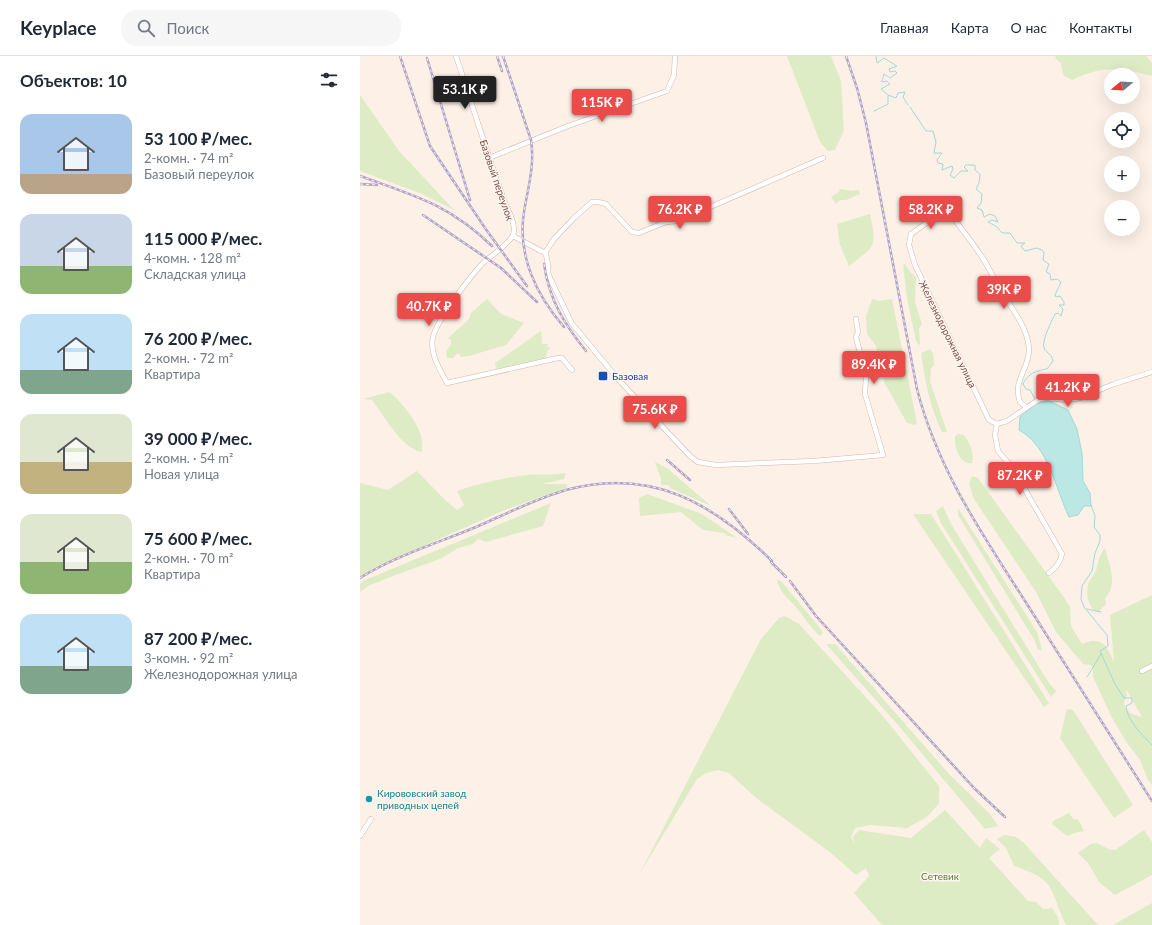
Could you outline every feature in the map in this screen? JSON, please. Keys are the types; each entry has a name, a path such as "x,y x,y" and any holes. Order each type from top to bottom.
{"street":[{"name":"Базовый переулок","path":"456,56 489,158 511,218 513,236"},
{"path":"489,158 568,126 668,91 674,75 675,56"},
{"path":"545,253 554,239 592,202 606,204 632,232 640,232 666,222 678,221 823,158"},
{"name":"Железнодорожная улица","path":"997,424 989,420 915,265 909,245 911,234 932,219 948,211 983,259 1002,293 1014,309 1027,339 1029,349 1027,360 1019,379 1018,389 1020,402 1026,407"},
{"path":"572,370 562,358 558,358 447,382 438,368 434,356 432,338 443,318 475,272 513,236 545,253 548,257 547,268 549,276 572,324 617,378 694,460 716,465 814,461 883,455 865,394 866,377 856,337 858,332 856,318"},
{"path":"1049,572 1056,567 1061,560 1062,554 1012,467 998,451 995,436 997,424 1007,421 1038,400 1045,398 1068,400 1080,398 1114,384 1152,372"},
{"path":"1142,671 1152,666"},
{"path":"360,836 371,819"}],"green space":[{"path":"787,56 831,56 841,81 844,130 835,150 828,151 820,142"},
{"path":"1056,56 1146,56 1152,63 1152,76 1140,73 1140,68 1104,68 1104,70 1083,75 1072,80 1063,75 1061,63 1055,58"},
{"path":"360,95 399,151 454,210 422,194 360,171"},
{"path":"840,189 853,191 859,190 860,194 846,200 840,200 836,204 831,197 839,192"},
{"path":"870,214 874,239 872,244 865,254 849,266 840,245 837,224"},
{"path":"905,264 910,272 916,277 915,302 922,324 919,328 920,345 916,341 907,298 903,265"},
{"path":"487,299 501,314 524,323 506,345 469,356 461,357 458,353 453,358 447,358 446,352 451,343 450,339 447,339 469,319 471,313"},
{"path":"872,299 879,301 892,299 917,423 914,425 907,423 884,382 876,346 867,334 866,316"},
{"path":"541,331 542,344 548,344 547,347 551,347 548,350 545,359 496,369 495,363"},
{"path":"930,349 933,353 934,365 931,368 930,381 947,432 942,432 938,423 926,384 921,353"},
{"path":"389,392 403,406 416,424 421,436 422,452 415,450 401,439 372,400 363,399"},
{"path":"958,434 964,435 970,445 973,456 972,463 967,463 958,454 955,436"},
{"path":"655,462 667,468 711,506 670,488 669,485 661,485 661,479"},
{"path":"417,471 445,500 457,510 464,505 457,491 500,479 526,475 566,473 564,479 542,484 566,484 568,487 500,512 374,568 360,577 360,483 388,490"},
{"path":"972,476 978,478 1065,599 1070,607 1071,626 1082,644 1090,641 1099,642 1108,649 1114,662 1110,615 1152,595 1152,785 1148,780 1140,760 1125,740 1111,716 1093,677 1093,669 1091,665 1083,664 1056,632 1036,592 974,499 969,484","holes":["1126,689 1142,717 1132,714 1125,708 1124,702 1127,696"]},
{"path":"647,494 702,514 737,538 725,535 726,534 724,533 703,530 681,512 640,516 639,498"},
{"path":"551,503 543,526 486,542 478,539 473,544 458,548 440,559 368,586 360,592 360,584 365,580"},
{"path":"943,506 951,524 1049,683 1056,691 1051,697 941,523 936,511"},
{"path":"958,508 1037,632 1042,650 1038,650 1035,641 958,515"},
{"path":"913,514 931,514 1049,703 1044,707"},
{"path":"1105,548 1112,574 1112,580 1109,592 1105,598 1106,604 1098,612 1092,608 1088,601 1087,589 1089,581 1096,571 1100,556"},
{"path":"777,579 782,582 819,627 823,633 820,636 783,593 778,585"},
{"name":"Сетевик","path":"785,616 799,624 882,715 939,786 939,803 928,816 907,828 870,825 855,828 851,837 855,844 853,837 859,830 911,838 945,810 980,848 986,838 1000,849 989,858 1028,901 1036,902 1043,909 1052,908 1058,917 1059,925 882,925 854,893 869,876 866,868 856,875 831,853 755,797 729,773 718,770 706,773 697,779 639,875 761,639 779,618"},
{"path":"826,644 835,644 949,774 990,814 998,826 985,829 898,725"},
{"path":"1067,709 1073,710 1133,805 1114,818 1060,738"},
{"path":"1069,813 1073,819 1078,819 1084,831 1067,836 1052,824 1053,821"},
{"path":"1144,830 1152,842 1152,875 1115,895 1099,882 1088,863 1078,853 1091,844 1097,843 1108,849 1115,850"},
{"path":"1004,835 1016,837 1023,842 1098,925 1066,925 1050,887 1045,881 1028,871 1014,866 1006,848 997,839"},
{"path":"1152,903 1152,925 1113,925"}],"water":[{"path":"1049,401 1068,410 1077,429 1082,453 1083,481 1090,493 1091,506 1084,506 1078,515 1069,517 1044,457 1029,437 1019,430 1020,417 1035,404"}],"waterway":[{"path":"876,56 877,63 884,58 897,66 889,69 890,72 895,71 897,73 890,78 884,74 882,82 887,81 890,84 881,89 888,95 896,98 898,93 905,92 903,97 908,105"},
{"path":"874,111 888,104 888,96"},
{"path":"910,107 926,131 933,131 936,142 934,153 942,153 937,160 938,163 943,164 942,170 952,166 953,169 950,175 954,178 961,171 968,171 964,167 966,165 975,165 975,170 980,174 979,183 976,189 982,194 981,203 977,208 982,210 984,217 990,214 995,216 998,222 992,220 988,222 996,226 1002,233 1010,233 1017,243 1025,243 1021,246 1025,251 1037,248 1042,250 1044,253 1043,260 1049,264 1046,272 1050,274 1051,280 1057,279 1061,282 1055,295 1056,297 1060,296 1064,302 1064,305 1059,305 1063,309 1061,316 1058,313 1055,314 1047,331 1043,345 1052,357 1053,361 1047,369 1040,370 1030,375 1023,384 1026,389 1030,390 1035,399"},
{"path":"1091,505 1095,516 1094,527 1100,535 1100,541 1095,553 1092,571 1082,586 1081,599 1084,607 1107,635 1108,646 1100,651 1115,684 1124,698 1132,698 1132,703 1126,706 1129,717 1152,745"},
{"path":"1087,609 1101,612"},
{"path":"1087,677 1101,654"}],"railway":[{"path":"400,56 430,146 485,228 527,286"},
{"path":"497,56 502,71"},
{"path":"503,56 531,140 532,168 524,212 523,228 523,244 526,259 537,288 545,302 564,327"},
{"path":"846,56 857,88 866,123 917,389 936,446 962,500 977,525 1152,801"},
{"path":"427,58 470,200"},
{"path":"360,176 430,203 461,220 492,246"},
{"path":"360,184 377,185"},
{"path":"423,215 501,268 537,302"},
{"path":"544,264 550,289 564,321 586,351"},
{"path":"667,460 690,480"},
{"path":"360,578 402,556 476,527 543,498 566,490 597,484 626,483 653,487 679,495 703,507 727,522 750,540 772,561"},
{"path":"729,509 748,534"},
{"path":"771,562 786,577"},
{"path":"790,581 816,616 975,789 1005,817"}],"place":[{"name":"Базовая","path":"603,376"},
{"name":"Кирововский завод приводных цепей","path":"369,799"}]}
